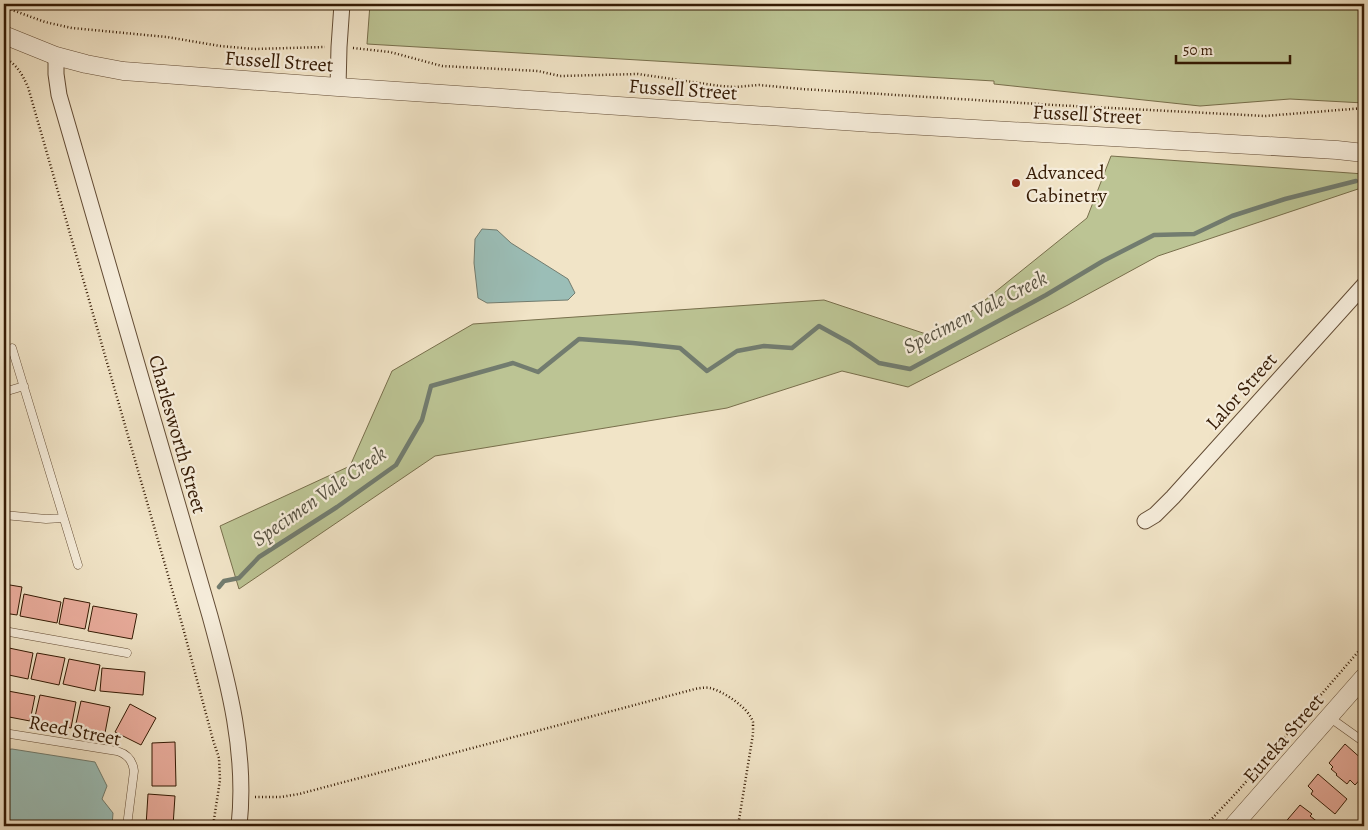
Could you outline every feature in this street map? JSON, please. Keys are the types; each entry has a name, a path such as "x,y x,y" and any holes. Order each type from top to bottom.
{"street":[{"path":"338,87 338,47 342,4"},
{"name":"Fussell Street","path":"4,35 56,56 123,71 862,123 1364,153"},
{"name":"Charlesworth Street","path":"56,56 59,95 223,663 235,719 241,770 242,797 239,826"},
{"name":"Lalor Street","path":"1145,521 1162,508 1364,285"},
{"name":"Eureka Street","path":"1233,826 1364,677"}],"lane":[{"path":"12,348 78,566"},
{"path":"4,392 24,386"},
{"path":"4,515 42,519 63,518"},
{"path":"4,631 127,653"},
{"path":"1329,717 1364,742"},
{"name":"Reed Street","path":"4,733 124,754 132,763 134,771 127,826"}],"path":[{"path":"4,7 45,22 72,28 167,37 220,46 254,49 338,47 390,52 442,66 538,71 560,76 638,74 720,86 759,85 1054,105 1265,116 1364,108"},
{"path":"4,58 19,69 28,87 219,758 220,780 213,826"},
{"path":"1205,826 1238,791 1364,645"},
{"path":"242,797 281,797 299,794 694,689 710,688 719,691 733,700 745,710 752,722 752,739 738,826"}],"green space":[{"path":"370,4 1364,4 1364,103 1290,99 1200,106 994,84 994,81 367,44"},
{"path":"1111,156 1364,174 1364,187 1158,256 1068,305 908,387 842,371 727,408 435,456 239,589 220,526 350,466 392,371 473,324 824,300 938,338 1087,218"}],"water":[{"path":"482,229 497,230 511,243 568,279 575,293 568,300 487,303 478,298 474,263 475,239"},
{"path":"12,749 95,762 107,786 102,799 113,813 112,826 4,826 4,750"}],"building":[{"path":"4,584 22,587 17,615 4,613"},
{"path":"24,594 61,602 57,623 20,616"},
{"path":"64,598 90,603 85,629 59,624"},
{"path":"93,606 137,614 132,639 88,631"},
{"path":"9,648 33,653 28,679 4,674"},
{"path":"37,653 65,658 59,685 31,679"},
{"path":"69,659 100,665 95,691 63,684"},
{"path":"102,668 145,672 143,695 100,691"},
{"path":"8,691 35,696 30,721 4,716"},
{"path":"40,695 76,702 71,728 34,721"},
{"path":"81,701 110,707 105,733 75,728"},
{"path":"130,704 156,718 141,745 115,732"},
{"path":"175,742 176,786 152,786 152,743"},
{"path":"1345,744 1364,761 1364,775 1355,785 1350,780 1347,784 1336,775 1329,763"},
{"path":"1318,774 1347,799 1335,814 1311,794 1313,791 1308,786"},
{"path":"148,794 175,796 173,826 146,826"},
{"path":"1300,805 1312,814 1310,816 1323,826 1282,826"}],"waterway":[{"name":"Specimen Vale Creek","path":"219,587 224,581 239,578 259,557 337,507 396,465 422,420 431,386 513,363 538,372 579,339 680,348 707,371 737,351 764,346 792,348 819,326 850,343 879,363 910,369 1046,295 1103,261 1154,235 1194,234 1232,216 1285,199 1356,181"}],"place":[{"name":"Advanced Cabinetry","path":"1016,183"}]}
